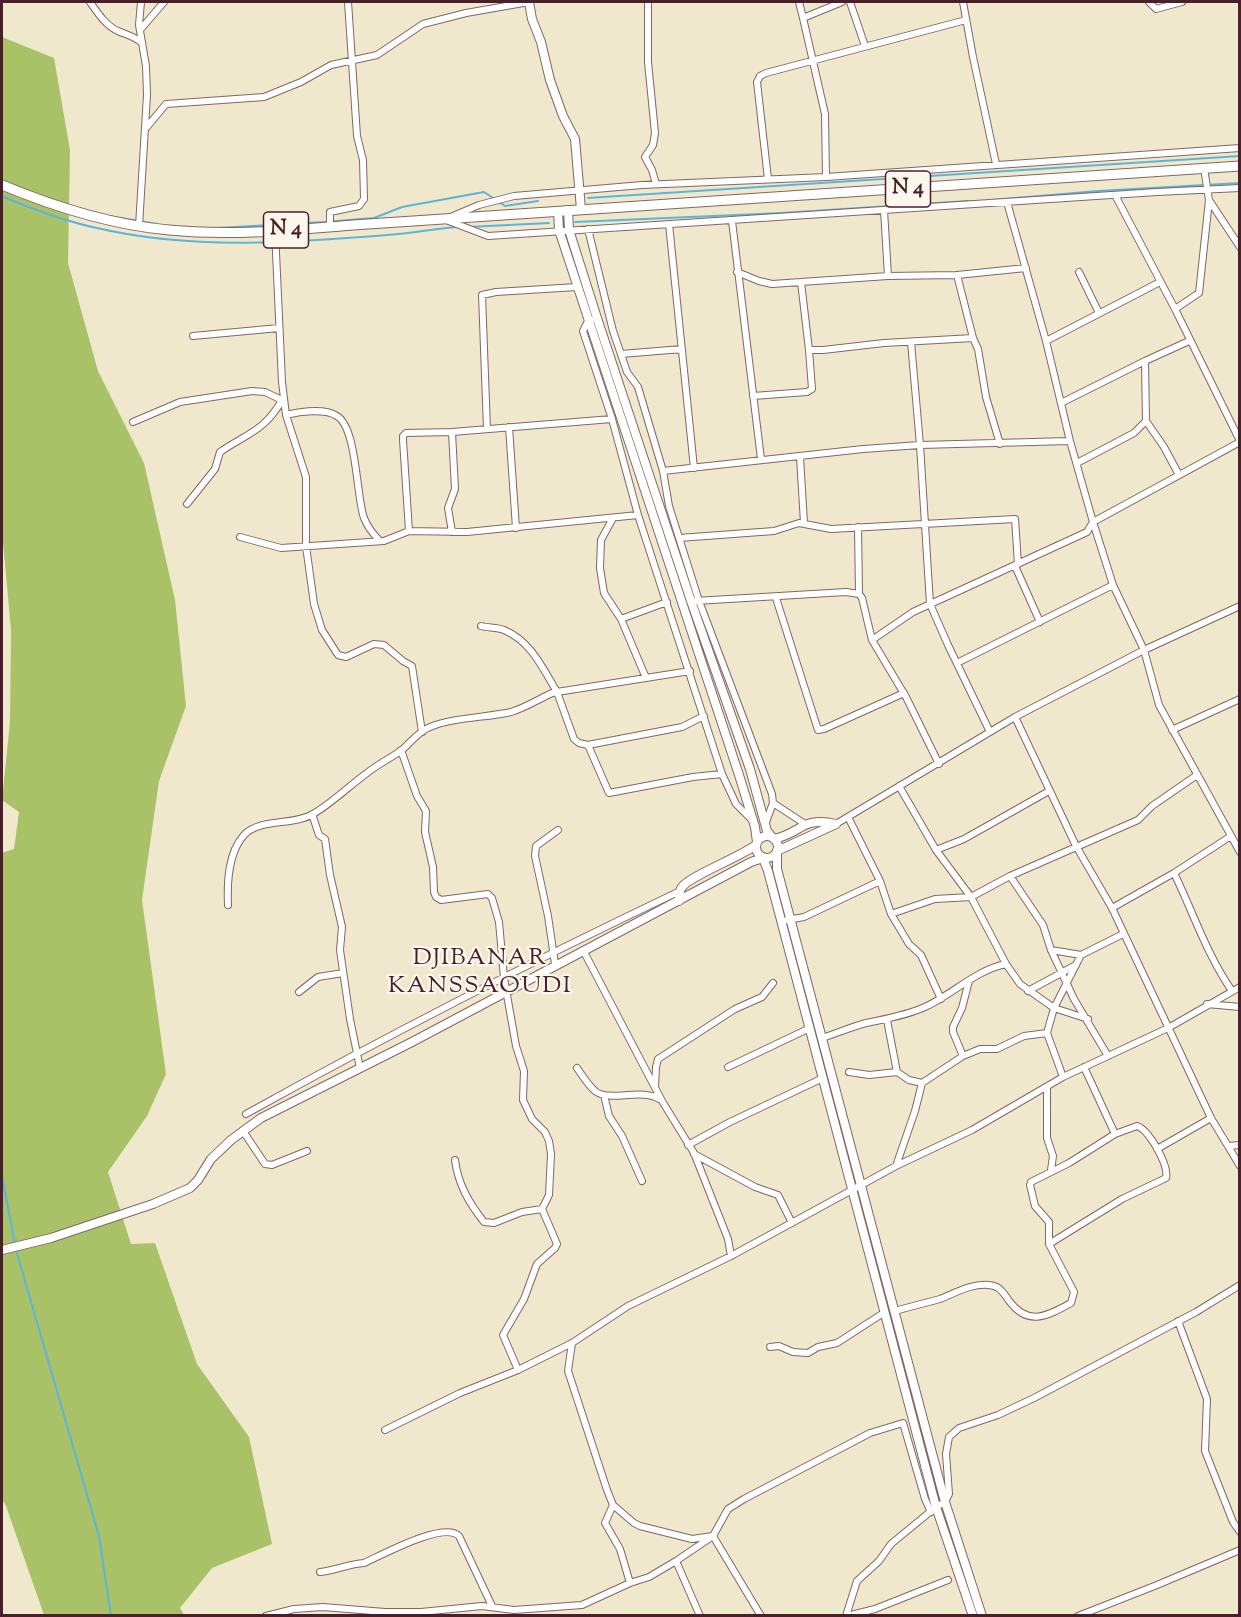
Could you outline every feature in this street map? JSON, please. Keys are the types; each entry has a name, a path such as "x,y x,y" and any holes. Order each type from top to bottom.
{"highway":[{"name":"N 4","path":"2,185 83,214 139,226 188,232 275,231 1239,166"}],"main road":[{"path":"563,211 593,320 753,821 757,853 768,871 914,1421 934,1509 973,1616"},
{"path":"563,211 559,230 577,287 593,320 695,601 750,769 767,831 777,844 777,869 861,1186 945,1502 982,1616"},
{"path":"739,775 750,769"},
{"path":"756,844 763,837 773,838"},
{"path":"762,858 770,858 777,852"}],"street":[{"path":"90,2 114,28 141,42"},
{"path":"139,226 146,128 147,70 141,42 141,2"},
{"path":"140,30 164,2"},
{"path":"330,227 330,212 359,206 364,200 363,160 357,136 348,2"},
{"path":"146,128 166,104 264,97 306,80 326,67 385,50 423,24 466,13 529,2 550,80 563,116 575,139 581,209"},
{"path":"648,2 648,62 655,133 653,145 645,157 656,184"},
{"path":"799,2 825,114 826,177"},
{"path":"803,18 842,2"},
{"path":"850,2 865,46"},
{"path":"963,2 996,164"},
{"path":"1149,2 1156,9 1182,2"},
{"path":"768,179 757,81 760,76 966,20"},
{"path":"446,219 496,200 580,190 656,184 826,177 1239,148"},
{"path":"1175,309 1198,293 1209,200 1204,168"},
{"path":"446,219 488,236 1115,195 1207,186 1239,188"},
{"path":"872,640 913,612 1087,532 1093,522 1239,441 1175,309 1115,195"},
{"path":"1209,200 1239,247"},
{"path":"1007,202 1093,522 1113,585 1144,650 1160,705 1239,852"},
{"path":"884,210 888,276"},
{"path":"732,221 761,459"},
{"path":"669,224 694,468"},
{"path":"588,229 613,331 627,372 638,387 663,471 669,506 695,601 766,776 773,802 766,822"},
{"path":"275,231 283,401 306,477 306,546 314,604 322,630 338,655 346,657 374,644 384,645 412,666 422,732"},
{"path":"737,272 765,283 888,276 957,275 1026,268"},
{"path":"1080,272 1099,313"},
{"path":"957,275 973,338 978,349 987,397 1000,444"},
{"path":"753,396 807,392 812,389 801,282"},
{"path":"1046,341 1160,282"},
{"path":"487,429 480,299 482,295 496,292 577,287"},
{"path":"593,320 584,328 585,338 612,419 639,515 722,774 736,804 753,821"},
{"path":"193,336 279,328"},
{"path":"809,350 973,338"},
{"path":"1061,403 1189,341"},
{"path":"911,342 930,604 990,732"},
{"path":"621,354 682,350"},
{"path":"1145,361 1146,421 1164,447 1179,475"},
{"path":"133,422 180,402 222,395 252,391 265,392 283,401"},
{"path":"187,504 215,469 220,452 253,433 275,413 283,401"},
{"path":"286,415 305,411 330,413 336,415 345,426 355,462 365,519 371,532 380,541"},
{"path":"409,531 403,436 406,433 452,432 612,419"},
{"path":"1077,463 1134,433 1146,421"},
{"path":"509,427 516,528"},
{"path":"452,432 454,489 448,508 452,532"},
{"path":"663,471 864,449 920,445 1071,441"},
{"path":"800,457 804,523"},
{"path":"240,537 281,548 380,541 409,531 452,532 516,528 639,515"},
{"path":"613,518 601,540 600,568 604,592 621,619 646,678"},
{"path":"679,538 774,531 799,523 831,529 1015,519 1017,565 1040,622"},
{"path":"858,527 859,594 872,640 904,693 939,764"},
{"path":"957,663 1113,585"},
{"path":"695,601 776,598 846,592 859,594"},
{"path":"776,598 818,730 904,693"},
{"path":"621,619 667,602"},
{"path":"777,852 782,847 837,824 1016,717 1144,650 1239,606"},
{"path":"481,626 508,632 524,642 537,658 557,692 574,739 579,743 588,745 682,727 704,716"},
{"path":"228,905 227,888 231,861 235,850 247,832 262,826 296,821 312,814 369,771 402,750 431,726 516,710 552,693 690,671"},
{"path":"1172,729 1239,699"},
{"path":"1016,717 1076,846 1112,908 1211,1118 1239,1166"},
{"path":"588,745 609,793 693,777 722,774"},
{"path":"402,750 417,796 426,811 425,832 433,867 436,897 441,900 488,894 499,922 504,978 516,1046 524,1071 523,1100 532,1119 545,1132 551,1154 549,1195 542,1209"},
{"path":"891,914 935,899 971,897 1010,876 1138,820 1152,806 1197,774"},
{"path":"899,786 936,850 971,897 1006,964 1020,984 1054,1008 1088,1019"},
{"path":"936,850 964,839 1049,791"},
{"path":"773,802 805,824"},
{"path":"312,814 319,835 325,839 330,875 342,927 340,950 360,1068"},
{"path":"848,816 880,881 891,914 909,944 921,955 941,999"},
{"path":"773,838 782,837 805,824 820,820 837,824"},
{"path":"555,964 535,856 536,846 558,830"},
{"path":"1112,908 1174,873 1231,836"},
{"path":"246,1114 356,1053 553,952 680,891 687,882 746,853 756,844"},
{"path":"2,1250 51,1238 153,1204 190,1188 212,1159 261,1118 762,858"},
{"path":"1174,873 1200,927 1211,957 1232,991"},
{"path":"1010,876 1043,926 1051,950 1108,1056"},
{"path":"781,920 804,917 880,881"},
{"path":"679,901 680,891"},
{"path":"1051,950 1081,955 1123,934"},
{"path":"583,950 662,1101 694,1153 728,1239 731,1256"},
{"path":"1064,1077 1047,1033 1054,1008 1081,955"},
{"path":"822,1038 870,1022 888,1020 911,1012 941,999 984,970 1006,964"},
{"path":"1028,991 1077,964"},
{"path":"299,992 318,977 343,972"},
{"path":"963,1056 953,1027 962,1008 969,981"},
{"path":"655,1088 658,1059 735,1009 762,997 773,983"},
{"path":"386,1430 460,1393 518,1370 572,1343 628,1306 731,1256 896,1166 972,1130 1064,1077 1168,1028 1239,987"},
{"path":"1207,1004 1239,1007"},
{"path":"888,1020 897,1072"},
{"path":"728,1067 810,1028"},
{"path":"896,1166 922,1083 963,1056 980,1049 996,1049 1024,1036 1047,1033"},
{"path":"1084,1067 1115,1134"},
{"path":"577,1068 596,1092 604,1095 648,1094 662,1101"},
{"path":"849,1072 869,1076 897,1072 909,1080 922,1083"},
{"path":"688,1145 730,1122 823,1078"},
{"path":"1047,1088 1047,1138 1053,1156 1051,1170"},
{"path":"604,1095 609,1116 622,1136 642,1181"},
{"path":"1157,1149 1211,1118"},
{"path":"895,1311 937,1300 982,1284 998,1287 1018,1310 1029,1316 1049,1315 1071,1303 1074,1292 1049,1244 1049,1222 1035,1206 1029,1189 1031,1182 1069,1163 1115,1134 1137,1126 1141,1127 1157,1149 1167,1170 1166,1178 1122,1199 1049,1244"},
{"path":"243,1131 265,1164 272,1165 307,1151"},
{"path":"1229,1146 1239,1144"},
{"path":"694,1153 754,1187 778,1195 792,1223"},
{"path":"455,1160 457,1178 475,1211 484,1222 494,1223 522,1212 542,1209"},
{"path":"518,1370 503,1335 524,1299 537,1264 555,1248 556,1240 542,1209"},
{"path":"948,1580 877,1612 846,1616 857,1581 879,1561 891,1544 945,1502 949,1494 946,1454 949,1437 959,1428 998,1415 1034,1398 1178,1321 1239,1285"},
{"path":"770,1347 779,1346 793,1352 808,1353 818,1347 837,1343 885,1312"},
{"path":"1178,1321 1207,1399 1205,1451 1239,1532"},
{"path":"572,1343 568,1371 613,1505 640,1526 692,1539 713,1536"},
{"path":"266,1616 294,1609 322,1607 385,1612 421,1612 492,1606 514,1610 582,1605 649,1577 676,1561 713,1536 728,1509 744,1499 870,1433 914,1421"},
{"path":"903,1423 925,1499 934,1509"},
{"path":"613,1505 605,1523 620,1549 630,1583"},
{"path":"320,1572 344,1568 352,1563 364,1563 431,1534 450,1532 459,1536 492,1606"},
{"path":"713,1536 761,1616"},
{"path":"1078,1616 1239,1550"},
{"path":"676,1561 700,1616"}],"green space":[{"path":"2,37 54,58 70,150 68,263 98,371 144,463 175,600 186,706 159,781 142,900 166,1074 147,1116 108,1172 131,1244 155,1243 197,1364 249,1437 272,1544 212,1568 180,1608 184,1615 44,1615 2,1499 2,853 14,849 19,812 2,800 10,722 11,630 2,531"}],"waterway":[{"path":"588,198 1240,156"},
{"path":"992,200 1240,183"},
{"path":"216,228 374,218 402,207 484,192 505,206 538,201"},
{"path":"2,196 25,206 85,225 171,240 285,242 457,227"},
{"path":"575,222 782,213 968,201"},
{"path":"109,216 157,224"},
{"path":"468,227 549,223"},
{"path":"2,1176 15,1244"},
{"path":"16,1250 99,1536 111,1616"}],"district":[{"name":"DJIBANAR KANSSAOUDI","path":"480,974"}]}
